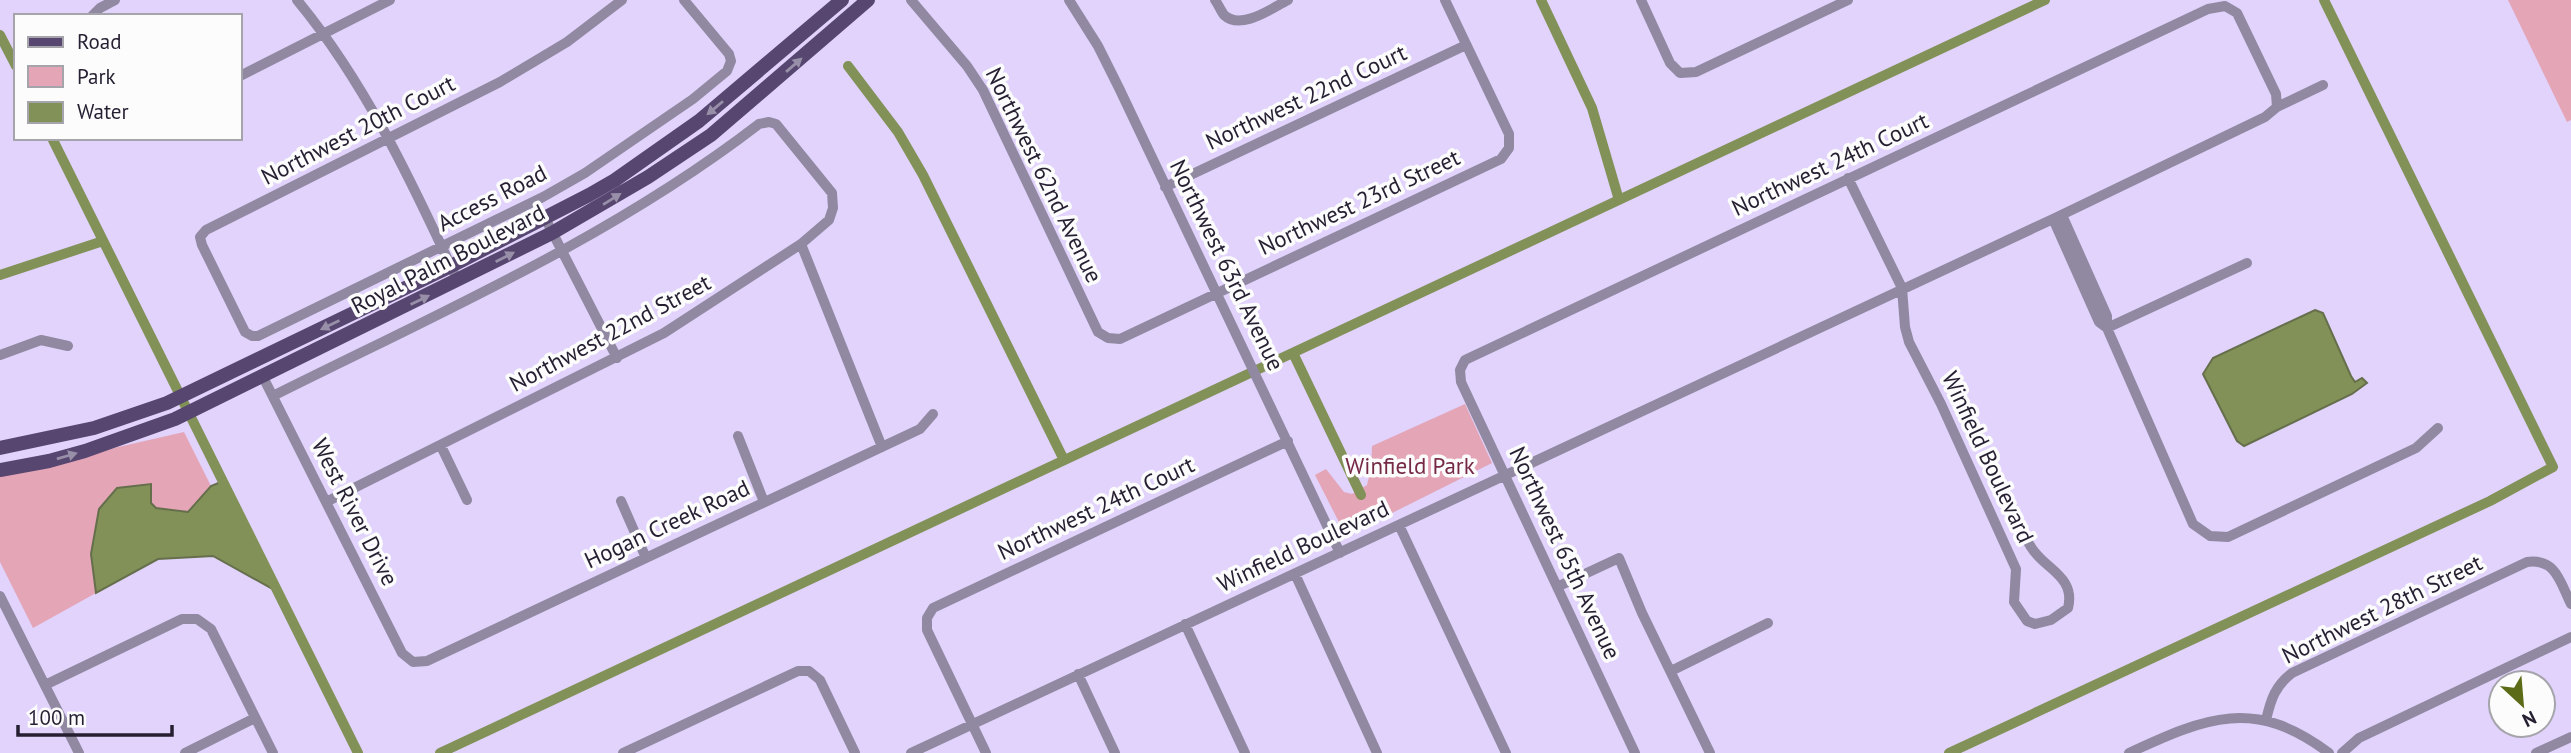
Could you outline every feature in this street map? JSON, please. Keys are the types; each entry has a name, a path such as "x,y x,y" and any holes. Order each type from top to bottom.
{"main road":[{"name":"Royal Palm Boulevard","path":"0,448 94,428 167,403 545,218 615,180 699,121 842,0"},
{"name":"Royal Palm Boulevard","path":"0,470 73,454 175,419 458,282 552,233 648,177 711,135 868,0"}],"street":[{"path":"94,14 115,0"},
{"path":"297,0 325,33 360,88 458,282"},
{"path":"242,75 390,0"},
{"name":"Northwest 20th Court","path":"244,332 200,237 206,230 500,82 567,42 622,0"},
{"name":"Access Road","path":"244,332 258,336 543,197 634,141 693,99 727,71 731,61 729,54 684,0"},
{"name":"Northwest 62nd Avenue","path":"911,0 967,66 983,90 1098,332 1108,338"},
{"name":"Northwest 63rd Avenue","path":"1069,0 1098,46 1340,552"},
{"path":"1215,0 1224,15 1234,20 1246,20 1288,0"},
{"path":"1445,0 1466,45"},
{"path":"1641,0 1670,63 1680,73 1696,72 1849,0"},
{"name":"Northwest 24th Court","path":"1460,370 1465,360 2208,9 2225,6 2237,13 2276,94 2277,107"},
{"name":"Northwest 23rd Street","path":"1108,338 1120,339 1501,159 1509,148 1508,134 1466,45"},
{"name":"Northwest 22nd Court","path":"1165,187 1466,45"},
{"name":"Winfield Boulevard","path":"911,753 2057,217 2265,117 2277,107 2323,85"},
{"name":"Northwest 22nd Street","path":"326,502 675,327 801,244 828,220 833,208 832,193 776,124 759,124 663,191 562,252"},
{"path":"1848,178 1902,288"},
{"path":"2057,217 2107,316 2107,328 2193,524 2210,536 2228,537 2416,448 2438,428"},
{"path":"545,218 617,358"},
{"path":"801,244 882,447"},
{"path":"273,396 562,252"},
{"path":"2107,328 2247,262"},
{"name":"Winfield Boulevard","path":"1902,288 1909,342 1941,404 2016,569 2014,602 2027,621 2035,624 2051,620 2068,608 2070,597 2067,586 2062,576 2039,559 2031,548 2001,487"},
{"path":"0,355 41,340 68,346"},
{"name":"Northwest 65th Avenue","path":"1460,370 1461,382 1559,586 1635,753"},
{"name":"West River Drive","path":"263,377 402,653 413,662"},
{"name":"Hogan Creek Road","path":"413,662 427,661 920,429 933,414"},
{"path":"738,436 764,502"},
{"name":"Northwest 24th Court","path":"972,724 927,630 927,618 933,608 1288,441"},
{"path":"441,446 467,500"},
{"path":"621,500 646,558"},
{"path":"1399,525 1506,753"},
{"path":"1559,586 1619,558 1642,613 1710,753"},
{"name":"Northwest 28th Street","path":"2266,720 2271,697 2279,683 2292,673 2527,562 2541,560 2552,567 2571,604"},
{"path":"1295,575 1377,753"},
{"path":"0,596 79,753"},
{"path":"45,685 182,618 197,619 211,629 273,753"},
{"path":"1185,624 1245,753"},
{"path":"1671,671 1768,624"},
{"path":"2342,753 2359,738 2571,637"},
{"path":"623,753 797,671 809,671 820,680 855,753"},
{"path":"1078,674 1115,753"},
{"path":"186,753 255,718"},
{"path":"2129,753 2190,726 2226,719 2266,720 2289,728 2329,753"},
{"path":"972,724 986,753"},
{"path":"2536,753 2571,737"},
{"path":"2154,741 2160,753"}],"green space":[{"path":"2508,0 2571,0 2571,120 2567,122"},
{"name":"Winfield Park","path":"1465,404 1492,463 1346,536 1315,475 1326,469 1344,492 1352,494 1367,485 1372,446"},
{"path":"184,432 211,486 188,512 156,508 151,503 151,485 117,489 99,509 91,554 96,593 33,628 0,562 0,474"}],"water":[{"path":"2315,310 2323,313 2355,382 2362,378 2367,383 2352,394 2244,446 2237,441 2203,374 2213,358"},
{"path":"223,481 278,592 213,556 158,559 96,593 91,554 99,509 117,488 151,484 151,503 156,508 188,512 211,486"}],"waterway":[{"path":"1541,0 1592,108 1619,200"},
{"path":"440,753 2045,0"},
{"path":"1949,753 2490,501 2553,467 2324,0"},
{"path":"0,35 14,62"},
{"path":"848,66 898,132 923,175 1064,460"},
{"path":"53,140 358,753"},
{"path":"0,275 103,241"},
{"path":"1293,353 1361,495"}]}
